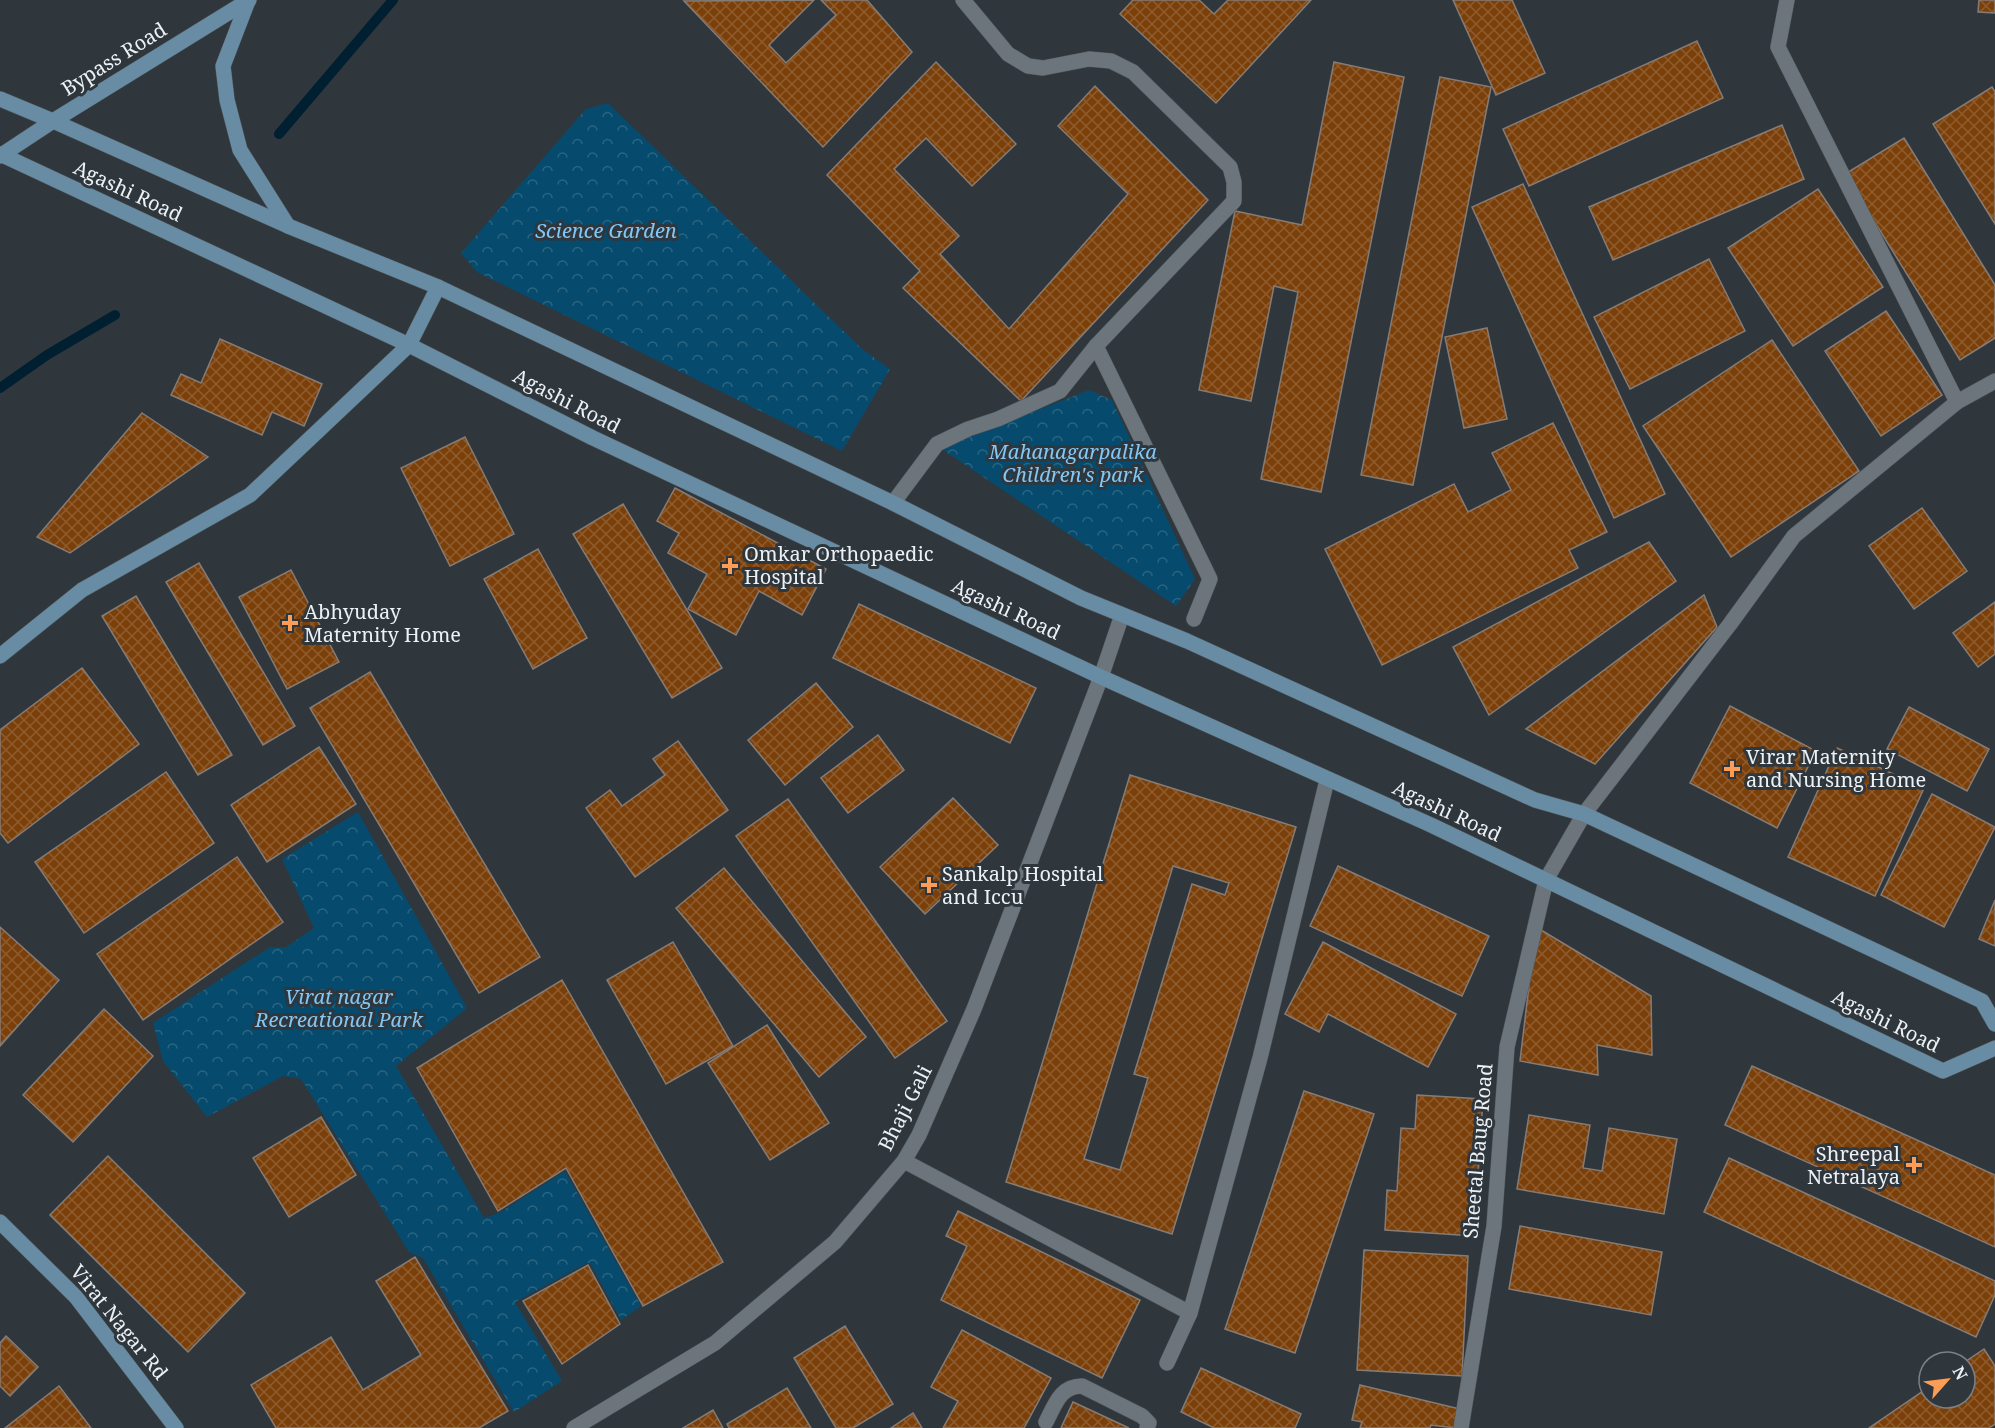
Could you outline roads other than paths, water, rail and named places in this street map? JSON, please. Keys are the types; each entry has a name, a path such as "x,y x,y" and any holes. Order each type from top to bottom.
{"street":[{"path":"893,503 937,444 1060,391 1096,346 1234,201 1234,182 1230,167 1133,72 1111,61 1089,59 1042,68 1028,66 1008,54 963,0"},
{"path":"1787,0 1778,47 1957,402"},
{"path":"248,1 223,66 227,100 240,150 288,226"},
{"name":"Bypass Road","path":"0,155 248,1"},
{"name":"Agashi Road","path":"0,99 288,226 438,287 893,503 1081,598 1187,641 1535,800 1584,814 1982,1001 1995,1024"},
{"name":"Agashi Road","path":"0,155 409,345 593,438 1101,677 1431,825 1943,1071 1995,1048"},
{"path":"0,656 82,590 250,495 409,345 438,287"},
{"path":"1096,346 1210,579 1194,619"},
{"name":"Sheetal Baug Road","path":"1461,1428 1494,1226 1507,1047 1546,880 1584,814 1730,624 1794,536 1957,402 1995,381"},
{"name":"Bhaji Gali","path":"574,1428 715,1343 835,1242 904,1161 919,1135 974,1009 1101,677 1122,615"},
{"path":"1167,1363 1190,1313 1260,1058 1327,780"},
{"path":"904,1161 1190,1313"},
{"name":"Virat Nagar Rd","path":"0,1222 76,1297 176,1428"},
{"path":"1046,1422 1061,1392 1073,1386 1082,1386 1142,1416 1149,1423 1147,1428"}],"waterway":[{"path":"279,134 393,0"},
{"path":"0,388 47,355 115,315"}],"place":[{"name":"Omkar Orthopaedic Hospital","path":"730,566"},
{"name":"Abhyuday Maternity Home","path":"290,623"},
{"name":"Virar Maternity and Nursing Home","path":"1732,769"},
{"name":"Sankalp Hospital and Iccu","path":"929,885"},
{"name":"Shreepal Netralaya","path":"1914,1165"}],"park label":[{"name":"Science Garden","path":"606,231"},
{"name":"Mahanagarpalika Children's park","path":"1073,464"},
{"name":"Virat nagar Recreational Park","path":"339,1008"}]}
